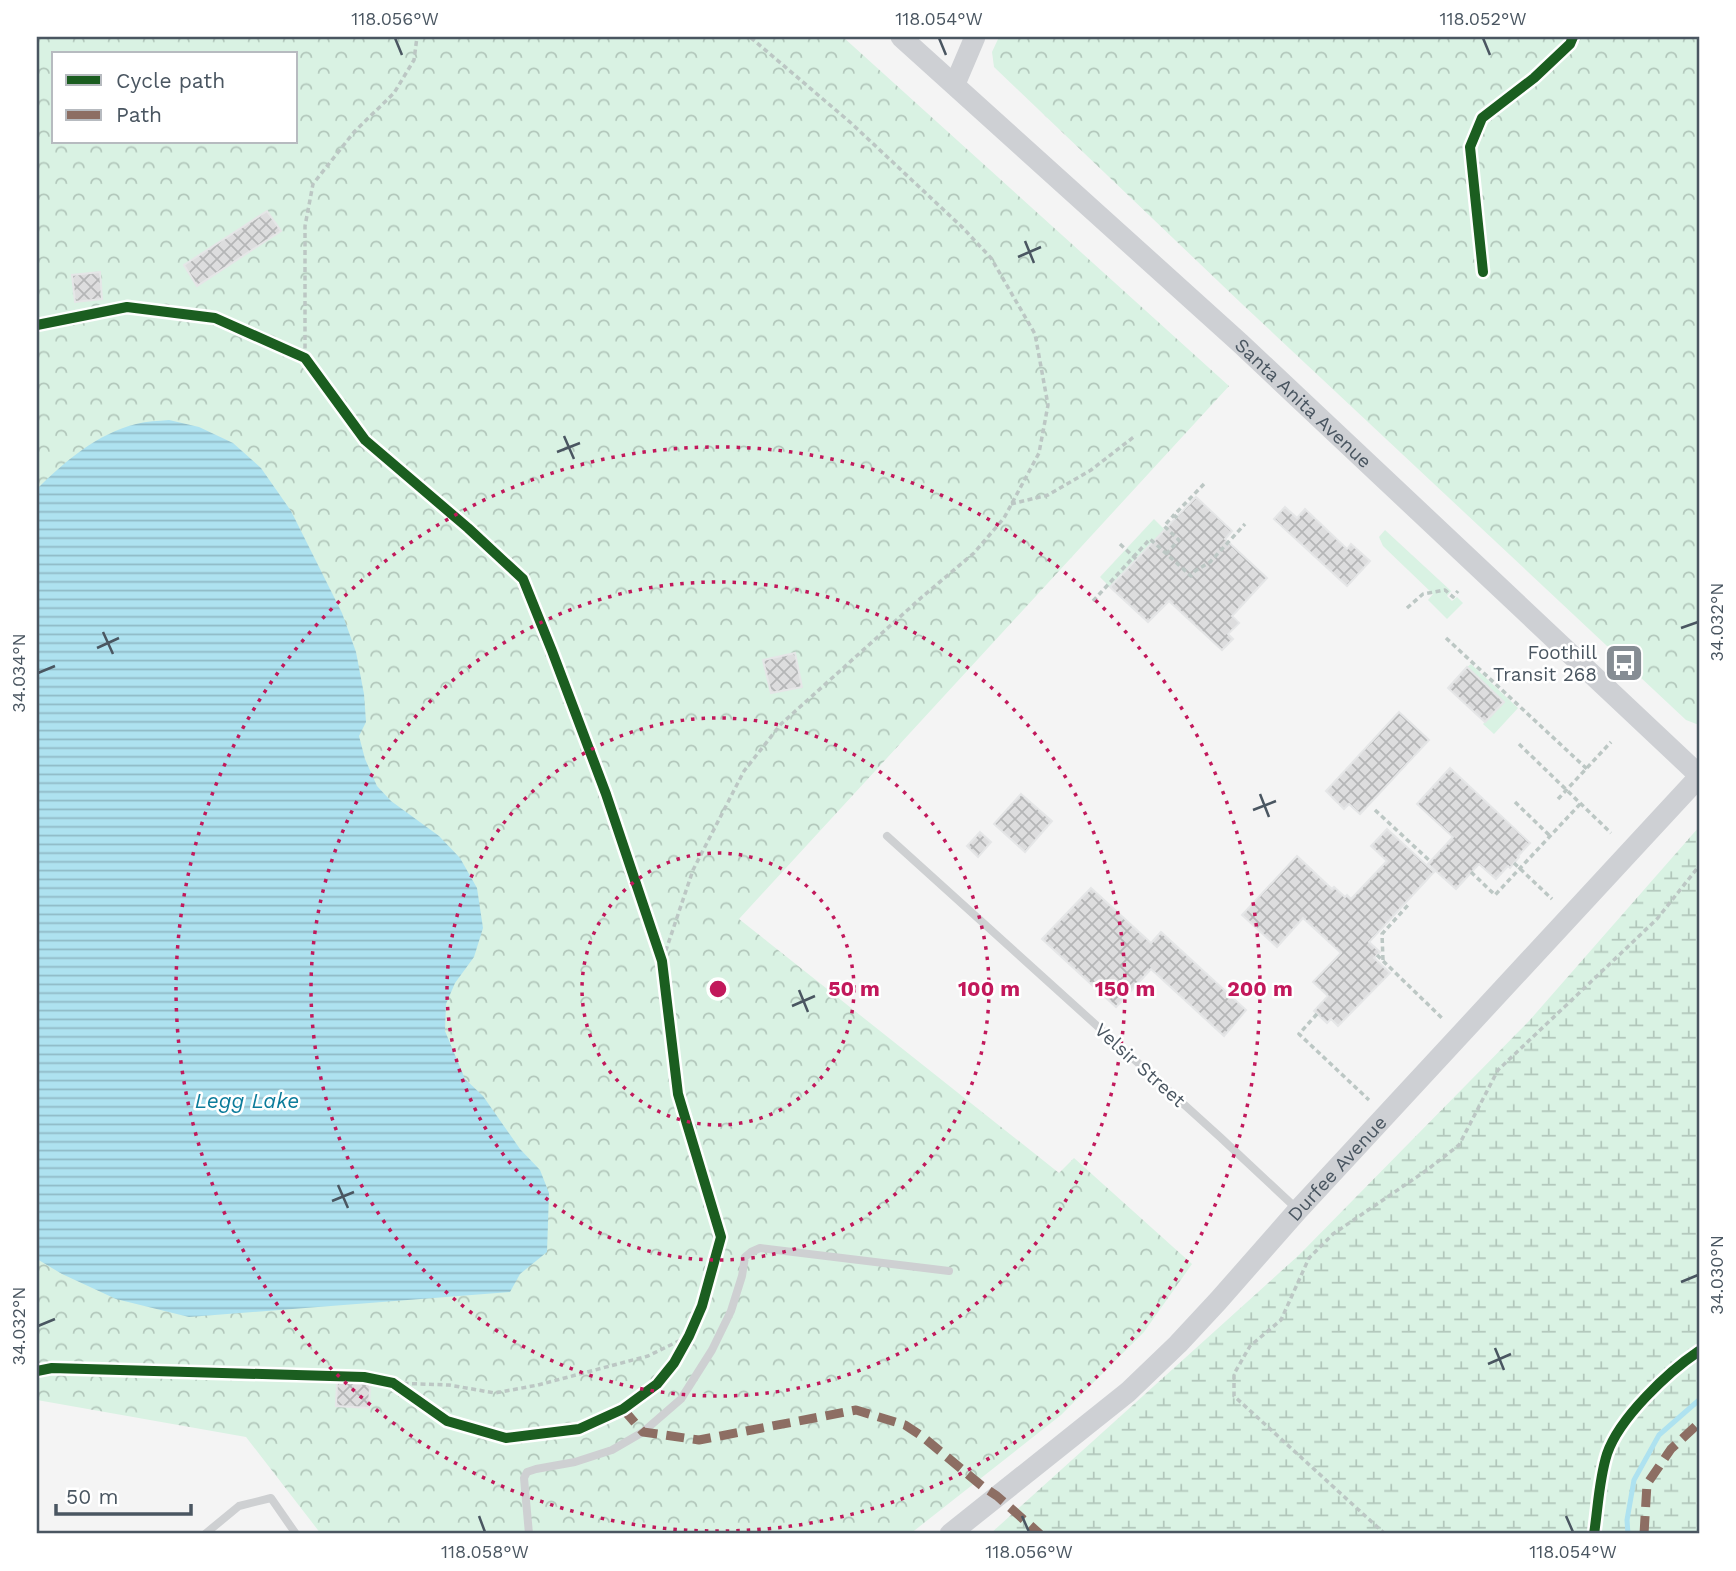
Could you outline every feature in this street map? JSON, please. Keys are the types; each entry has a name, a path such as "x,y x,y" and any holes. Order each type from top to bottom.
{"main road":[{"name":"Santa Anita Avenue","path":"901,37 1240,343 1699,776"},
{"path":"955,84 975,37"},
{"name":"Durfee Avenue","path":"950,1534 1128,1392 1178,1344 1298,1210 1699,776"}],"lane":[{"name":"Velsir Street","path":"887,836 1298,1210"},
{"path":"528,1534 524,1478 527,1472 575,1462 611,1450 643,1432 681,1399 712,1350 731,1311 745,1257 751,1252 760,1248 949,1271"},
{"path":"205,1534 239,1506 271,1498 296,1534"}],"path":[{"path":"305,358 304,226 313,184 354,132 394,93 414,60 417,37"},
{"path":"662,961 693,870 744,771 781,724 974,553 1004,518 1039,453 1048,405 1035,334 991,258 852,123 750,37"},
{"path":"37,325 127,307 202,316 215,318 305,358 365,440 523,579 601,781 662,961 678,1094 721,1237 702,1306 674,1363 657,1384 624,1409 579,1429 506,1438 447,1421 393,1383"},
{"path":"1011,504 1048,495 1091,470 1135,436"},
{"path":"1165,553 1179,540 1164,526 1204,485"},
{"path":"1093,601 1150,539 1191,576 1212,559 1245,524"},
{"path":"1225,539 1227,541 1232,538"},
{"path":"1120,544 1135,556"},
{"path":"1212,559 1215,554 1213,552"},
{"path":"1407,608 1423,594 1445,590 1453,597 1458,592"},
{"path":"1446,638 1587,768"},
{"path":"1497,695 1502,690"},
{"path":"1558,799 1611,742"},
{"path":"1519,744 1611,833"},
{"path":"1515,802 1550,836"},
{"path":"1471,872 1495,895 1581,803"},
{"path":"1375,810 1431,862"},
{"path":"1514,863 1552,899"},
{"path":"1385,1534 1234,1396 1234,1374 1250,1346 1281,1320 1309,1258 1333,1234 1459,1145 1498,1070 1657,919 1699,866"},
{"path":"1383,962 1382,933 1409,904"},
{"path":"1377,955 1443,1019"},
{"path":"1317,1014 1299,1034 1369,1100"},
{"path":"37,1371 52,1368 351,1376 393,1383 449,1385 495,1393 538,1385 648,1356 689,1336"}],"green space":[{"path":"37,37 843,37 1229,386 739,919 1059,1173 1074,1158 1192,1264 1144,1332 1061,1415 910,1534 321,1534 246,1437 37,1400"},
{"path":"999,37 1699,37 1699,725 1686,720 1242,304 994,67 992,52"},
{"path":"1154,519 1172,537 1151,543 1110,587 1100,577"},
{"path":"1385,530 1451,591 1447,596 1452,601 1457,597 1463,603 1447,619 1428,600 1433,594 1383,546 1379,537"},
{"path":"1471,664 1518,708 1494,734 1483,724 1504,702 1467,667"},
{"path":"1699,827 1699,1534 990,1534 1299,1255 1529,1021"}],"water":[{"name":"Legg Lake","path":"169,420 199,427 233,443 261,468 291,511 342,613 356,652 366,722 359,736 365,759 377,786 391,801 439,836 460,858 477,888 483,928 474,957 455,983 446,1004 445,1031 465,1079 483,1096 520,1149 540,1170 549,1193 547,1252 520,1274 510,1292 189,1317 116,1299 37,1259 37,489 70,459 108,434 140,423"}],"building":[{"path":"267,211 281,231 197,286 184,265"},
{"path":"100,272 102,299 75,302 72,275"},
{"path":"1196,497 1232,531 1225,539 1267,578 1232,616 1239,623 1228,634 1233,639 1222,650 1169,601 1148,622 1110,587"},
{"path":"1285,507 1297,518 1305,509 1347,549 1351,544 1370,561 1347,586 1274,519"},
{"path":"795,653 802,687 771,693 763,660"},
{"path":"1467,667 1504,702 1485,722 1448,688"},
{"path":"1399,712 1429,740 1360,814 1349,804 1344,809 1326,791"},
{"path":"1450,768 1530,843 1510,868 1508,866 1496,879 1479,864 1456,889 1428,864 1453,837 1417,804"},
{"path":"1021,794 1052,821 1025,852 994,824"},
{"path":"1387,829 1434,872 1369,942 1380,952 1374,958 1390,973 1338,1026 1331,1019 1327,1023 1314,1011 1328,996 1313,982 1341,953 1303,918 1277,947 1242,915 1297,856 1332,889 1334,887 1351,899 1387,861 1371,846"},
{"path":"980,832 991,842 978,857 967,846"},
{"path":"1091,888 1151,943 1161,932 1246,1010 1224,1036 1151,969 1116,1007 1042,939"},
{"path":"337,1382 370,1384 369,1408 336,1406"}],"waterway":[{"path":"1628,1534 1627,1520 1634,1480 1659,1435 1699,1400"}],"marked path":[{"path":"623,1409 643,1432 699,1440 856,1410 905,1425 923,1437 1040,1534"},
{"path":"1644,1534 1647,1484 1671,1449 1699,1423"}],"cycle path":[{"path":"1483,272 1470,147 1482,118 1534,78 1570,44 1573,37"},
{"path":"37,325 127,307 215,318 305,358 365,440 523,579 606,794 662,961 678,1094 721,1237 702,1306 674,1363 657,1384 623,1409 579,1429 506,1438 447,1421 393,1383 364,1377 52,1368 37,1371"},
{"path":"1594,1534 1602,1473 1613,1440 1646,1397 1699,1351"}],"place":[{"name":"Foothill Transit 268","path":"1624,663"}]}
